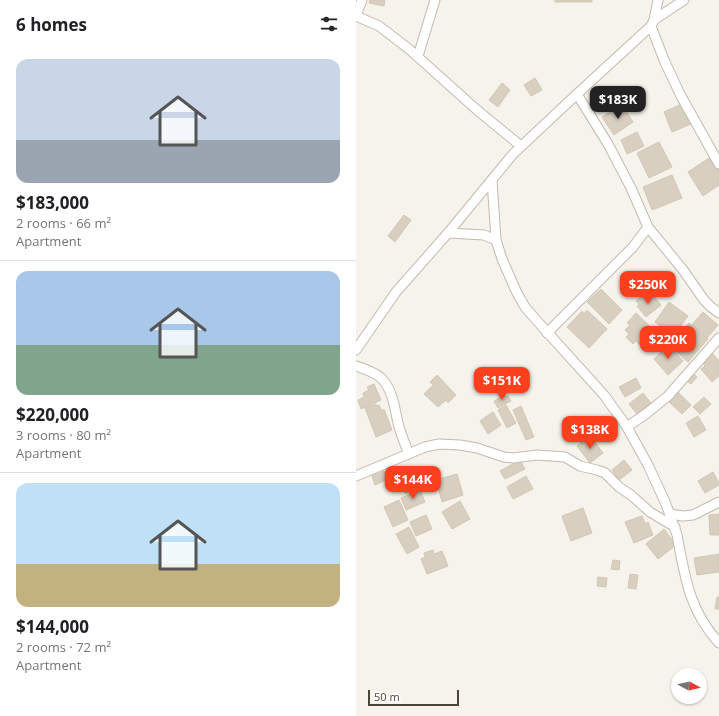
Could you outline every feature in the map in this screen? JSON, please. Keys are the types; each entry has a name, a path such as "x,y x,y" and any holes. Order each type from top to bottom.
{"street":[{"path":"362,0 356,16 379,26 418,56 477,110 521,146"},
{"path":"418,56 436,0"},
{"path":"658,0 653,23 664,60 681,96 719,164"},
{"path":"356,350 396,292 521,146 653,23 684,0"},
{"path":"577,94 608,144 631,188 648,227 683,270 704,300 719,313"},
{"path":"492,180 496,240 502,259 517,293 525,307 604,395 627,427 648,465 675,527 688,587 695,608 708,630 719,643"},
{"path":"547,333 633,247 648,227"},
{"path":"448,233 484,235 496,240"},
{"path":"627,427 668,396 719,338"},
{"path":"356,366 377,375 383,380 388,388 392,397 399,427 409,454"},
{"path":"356,476 433,445 447,444 477,448 496,455 517,458 537,454 565,457 580,466 605,473 619,487 631,495 650,512 675,527"},
{"path":"670,514 683,516 693,514 719,502"}],"building":[{"path":"370,0 385,0 384,6 369,3"},
{"path":"555,0 592,0 592,2 555,2"},
{"path":"535,78 542,90 531,96 524,85"},
{"path":"502,83 510,90 498,107 489,100"},
{"path":"684,103 693,123 672,132 664,112"},
{"path":"622,105 633,122 614,135 602,117"},
{"path":"637,132 644,146 627,154 621,140"},
{"path":"659,142 672,167 649,178 637,153"},
{"path":"712,156 719,167 719,185 703,196 688,172"},
{"path":"672,175 682,198 652,210 643,187"},
{"path":"404,215 411,220 395,242 388,236"},
{"path":"601,289 622,310 609,324 587,302"},
{"path":"652,294 661,305 646,317 637,306 639,305 636,301 643,295 646,298"},
{"path":"669,302 688,316 673,336 655,322"},
{"path":"587,310 607,329 589,348 567,327 582,311 584,314"},
{"path":"703,312 718,325 706,339 691,326"},
{"path":"636,313 659,335 649,345 646,342 641,346 636,341 633,344 626,337 629,334 625,330 630,325 627,323"},
{"path":"689,323 708,339 688,362 669,345"},
{"path":"669,345 683,361 668,375 654,359"},
{"path":"712,353 719,361 719,376 712,382 701,369 705,366 702,362"},
{"path":"693,373 697,377 691,384 686,380"},
{"path":"437,375 456,395 448,403 446,400 438,407 424,394 433,385 430,382"},
{"path":"636,378 641,388 625,397 619,387"},
{"path":"374,384 381,400 361,409 358,400 364,397 363,393 369,390 367,387"},
{"path":"678,392 691,405 682,414 668,401"},
{"path":"643,393 651,403 637,414 629,404"},
{"path":"504,395 505,397 508,396 511,401 498,408 494,401"},
{"path":"704,397 711,404 700,414 693,407"},
{"path":"376,404 376,406 379,405 382,411 384,409 392,430 376,437 365,408"},
{"path":"506,405 516,423 507,428 498,410"},
{"path":"521,406 534,437 526,440 513,410"},
{"path":"493,412 501,425 488,434 480,421"},
{"path":"698,416 706,430 694,437 686,423"},
{"path":"590,436 603,453 590,463 577,446"},
{"path":"520,460 525,469 505,479 500,471"},
{"path":"624,460 632,470 619,480 612,470"},
{"path":"403,466 415,484 407,489 396,471"},
{"path":"384,471 388,479 375,485 372,476"},
{"path":"713,472 719,485 705,493 698,481"},
{"path":"407,474 416,484 406,494 398,483"},
{"path":"457,474 463,495 442,502 436,480"},
{"path":"526,476 533,489 513,499 507,487"},
{"path":"420,490 425,502 406,510 401,498"},
{"path":"399,500 408,520 393,527 384,507"},
{"path":"460,501 470,519 452,529 442,512"},
{"path":"583,508 592,533 571,541 562,516"},
{"path":"719,514 719,535 710,535 709,515"},
{"path":"426,515 432,529 416,536 410,522"},
{"path":"642,516 645,524 648,522 653,535 634,543 625,522"},
{"path":"409,527 419,547 407,554 396,534"},
{"path":"664,529 676,545 658,559 646,544"},
{"path":"433,550 434,554 442,551 448,566 427,574 421,559 425,557 424,553"},
{"path":"719,554 719,572 697,575 694,558"},
{"path":"613,560 620,561 619,570 611,569"},
{"path":"630,574 638,575 636,589 628,588"},
{"path":"598,577 607,578 606,587 597,586"},
{"path":"717,597 719,597 719,609 715,609"}]}
